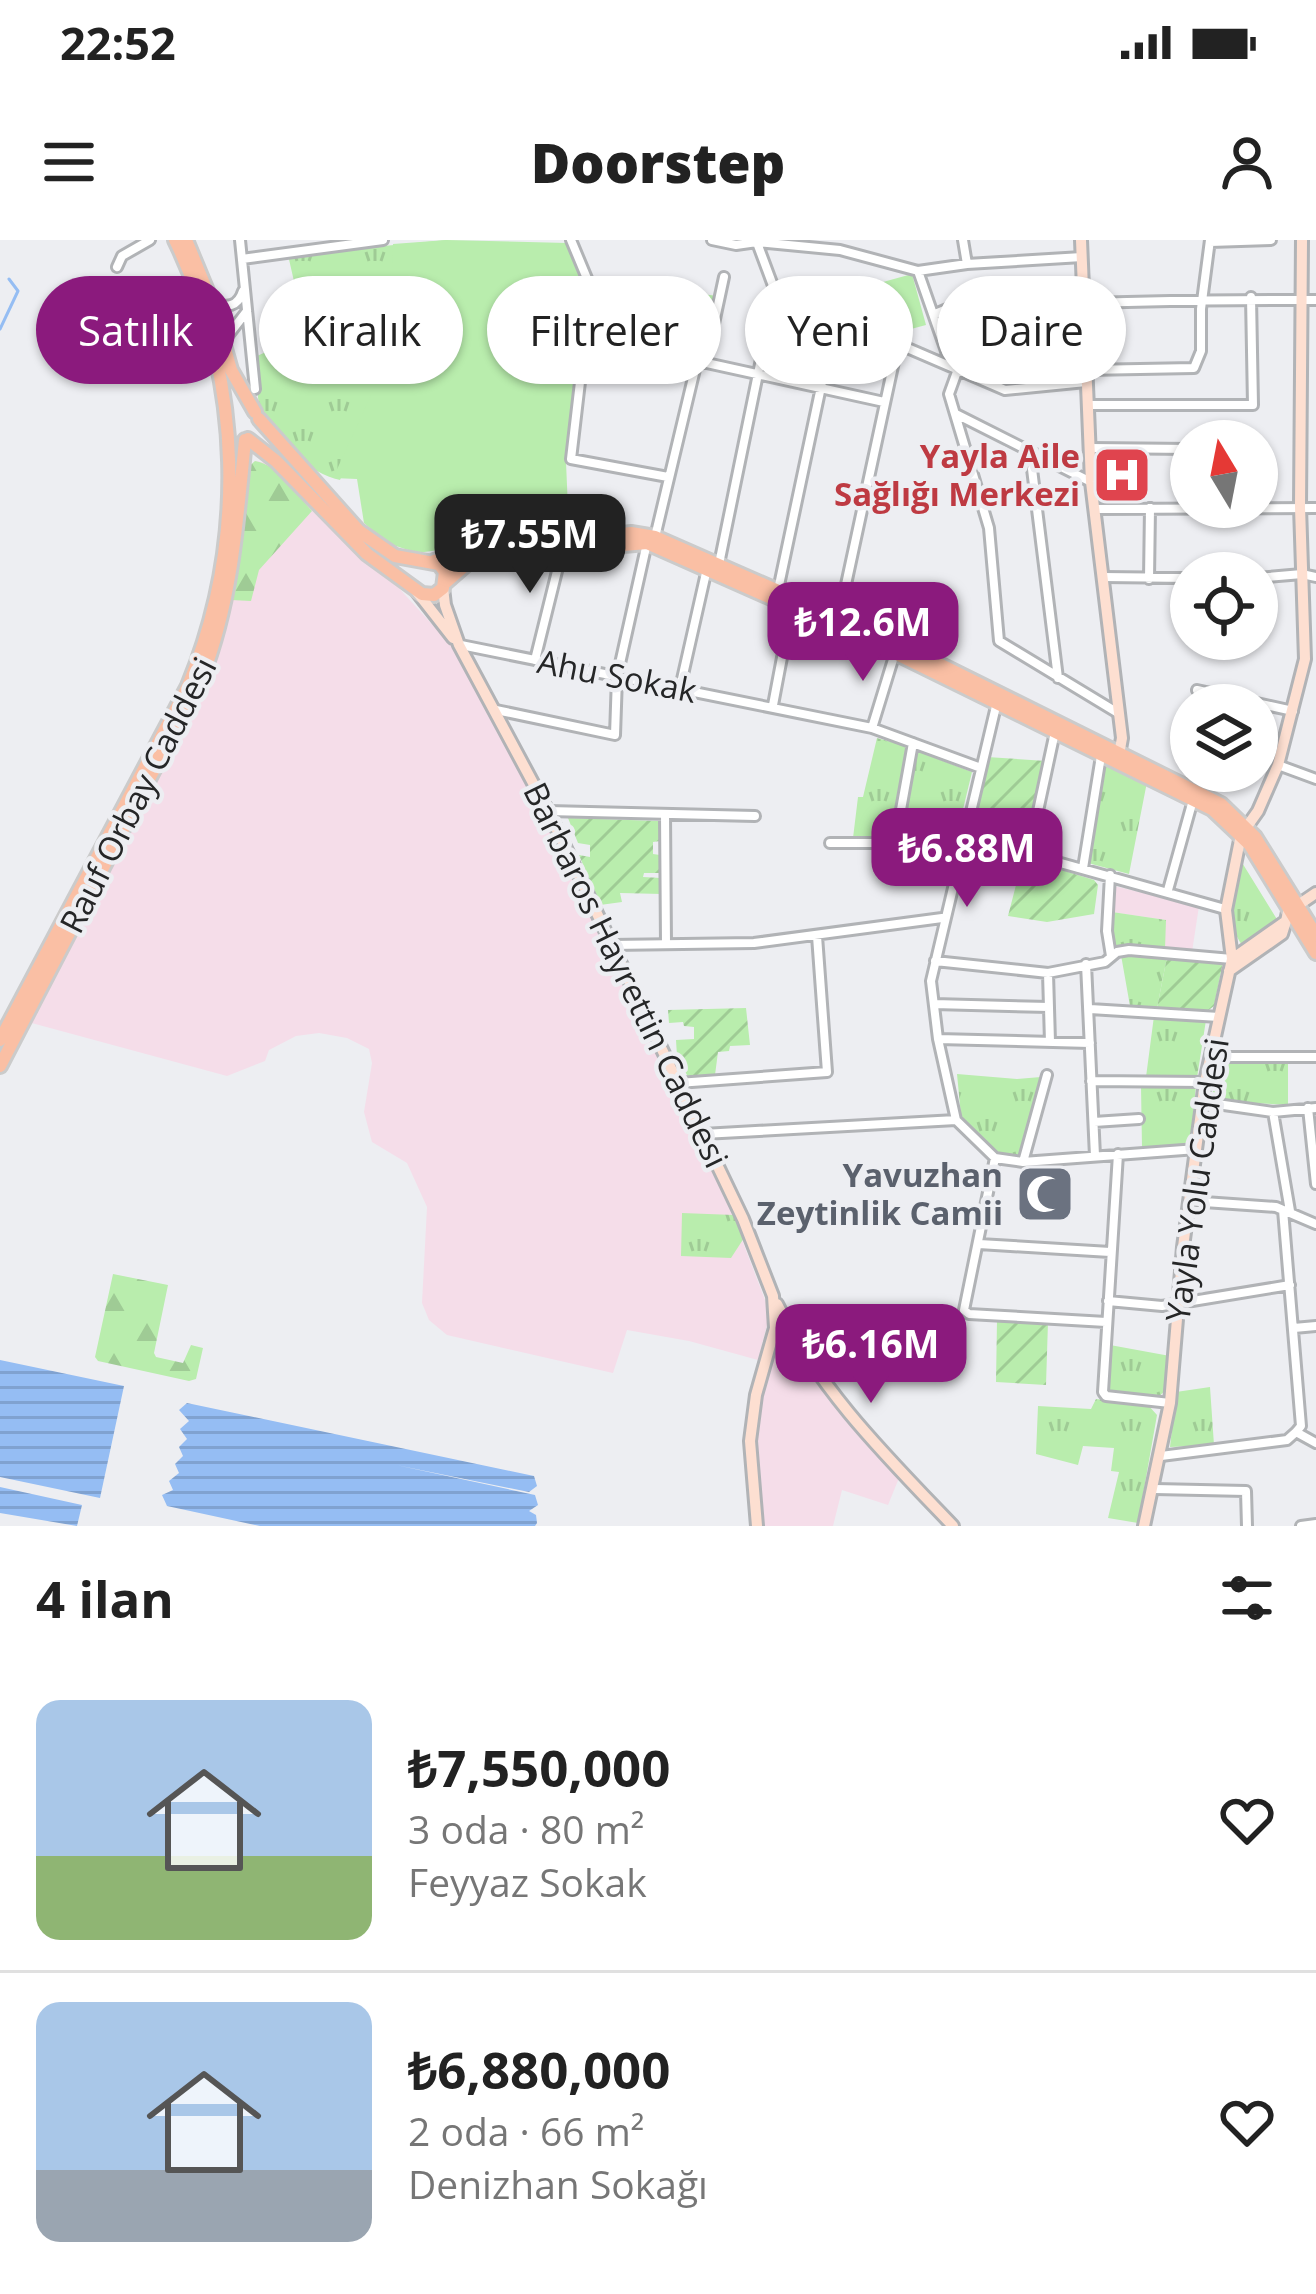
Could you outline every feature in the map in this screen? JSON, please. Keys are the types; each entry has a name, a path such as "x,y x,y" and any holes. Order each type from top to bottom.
{"main road":[{"name":"Rauf Orbay Caddesi","path":"0,1040 166,730 199,659 227,539 227,427 213,343 175,240"},
{"path":"186,240 201,276"},
{"path":"235,379 257,415 359,531 395,556 429,561 445,572 444,585"},
{"path":"257,415 240,409 227,427 272,458 354,541 428,596 468,563 651,540"},
{"name":"Rauf Orbay Caddesi","path":"0,1066 202,677 218,634 233,563 243,463 247,439 257,433 257,415"},
{"path":"243,463 256,454 272,458"},
{"path":"415,589 412,572 429,561 457,554 631,533 651,540 1101,754 1221,804 1245,832 1289,919 1316,953"},
{"path":"713,569 778,592 969,677 1212,809 1245,832"},
{"path":"1289,919 1316,935"}],"street":[{"path":"117,267 122,256 150,240"},
{"path":"240,240 255,388"},
{"path":"242,259 383,240"},
{"path":"572,240 586,276"},
{"path":"712,240 736,245 756,241 841,245 918,271 1082,257"},
{"path":"963,240 967,264"},
{"path":"1081,240 1082,276"},
{"path":"1126,373 1194,368 1201,351 1210,241 1270,240"},
{"name":"Yayla Yolu Caddesi","path":"1278,766 1311,660 1300,507 1302,240"},
{"path":"756,241 769,276"},
{"path":"918,271 937,321"},
{"path":"1300,273 1316,273"},
{"path":"721,291 724,277"},
{"path":"235,304 244,290"},
{"path":"1088,405 1252,405 1252,297"},
{"path":"1126,301 1316,300"},
{"path":"235,326 248,310"},
{"path":"1299,345 1316,345"},
{"path":"579,384 571,459 668,477"},
{"path":"495,710 615,735 617,677 691,384"},
{"path":"680,689 755,384"},
{"path":"801,384 884,402"},
{"path":"778,592 822,384"},
{"path":"838,618 888,384"},
{"path":"952,384 949,394 988,528 999,641 1119,713"},
{"path":"992,384 1005,390 1040,384"},
{"path":"1087,384 1091,482 1119,713 1119,758"},
{"path":"955,413 1091,482"},
{"path":"1299,416 1316,416"},
{"path":"1090,448 1170,448"},
{"path":"1036,454 1032,469 1058,678"},
{"path":"1278,507 1316,508"},
{"path":"1094,508 1170,508"},
{"path":"1149,578 1150,508"},
{"path":"535,659 562,550"},
{"path":"1102,576 1170,578"},
{"path":"1278,576 1316,577"},
{"path":"444,585 445,605 459,645"},
{"path":"415,589 459,645"},
{"path":"773,705 791,610"},
{"name":"Ahu Sokak","path":"459,645 872,728 981,768"},
{"name":"Barbaros Hayrettin Caddesi","path":"459,645 548,811 704,1134 773,1296 775,1328 756,1395 750,1442 757,1526"},
{"path":"872,728 895,653"},
{"path":"997,702 931,981 956,1120 995,1158 1024,1162 1198,1149"},
{"path":"1278,708 1294,711"},
{"path":"1029,854 1055,732"},
{"path":"896,844 913,743"},
{"path":"1082,868 1101,754"},
{"path":"1278,766 1316,779"},
{"name":"Yayla Yolu Caddesi","path":"1144,1526 1170,1403 1205,1082 1230,965 1226,910 1245,832 1265,792"},
{"path":"1168,890 1193,800"},
{"path":"548,811 755,816"},
{"path":"664,814 666,944"},
{"path":"830,843 964,840 1168,890 1226,910"},
{"path":"1110,875 1107,931 1112,956"},
{"path":"935,961 1048,973 1105,962 1130,950 1230,965 1316,893"},
{"path":"609,945 754,943 943,918"},
{"path":"678,1083 826,1072 817,936"},
{"path":"1086,964 1095,1156"},
{"path":"1048,973 1050,1042"},
{"path":"934,1004 1049,1007"},
{"path":"1090,1009 1219,1017"},
{"path":"938,1039 1090,1043"},
{"path":"1210,1057 1316,1057"},
{"path":"1024,1162 1048,1075"},
{"path":"1091,1081 1205,1082"},
{"path":"1203,1102 1273,1112 1312,1108 1316,1184"},
{"path":"1161,1456 1287,1440 1301,1426 1287,1211 1273,1112"},
{"path":"1094,1122 1138,1119"},
{"path":"704,1134 956,1120"},
{"path":"1118,1154 1102,1392 1170,1403"},
{"path":"995,1158 964,1310 1106,1322"},
{"path":"1190,1201 1287,1211 1316,1224"},
{"path":"979,1244 1111,1252"},
{"path":"1108,1301 1162,1306 1290,1285"},
{"path":"773,1296 809,1359 852,1419 953,1526"},
{"path":"1294,1328 1316,1326"},
{"path":"1296,1432 1316,1443"},
{"path":"1155,1489 1246,1491 1247,1526"},
{"path":"1301,1526 1316,1524"}],"shaded area":[{"path":"255,461 267,463 312,511 385,573 463,658 566,859 605,950 716,1172 770,1313 758,1360 627,1330 613,1373 447,1335 429,1320 422,1303 427,1207 407,1163 372,1142 364,1112 372,1063 369,1049 347,1038 319,1033 296,1036 269,1050 265,1061 227,1076 28,1022 209,680 239,558 246,469"},
{"path":"1114,886 1199,906 1192,952 1165,949 1165,920 1112,912"},
{"path":"779,1342 795,1345 848,1423 899,1478 888,1505 842,1490 833,1526 763,1526 757,1441 760,1408"}],"green space":[{"path":"447,240 431,276 293,276 288,255"},
{"path":"447,240 567,243 580,276 487,276 487,384 575,384 566,462 569,532 417,553 387,543 364,523 357,479 333,478 376,384 463,384 463,276 392,276 393,244"},
{"path":"913,278 926,325 913,328"},
{"path":"257,356 259,384 383,384 340,480 317,471 276,435 258,400"},
{"path":"255,461 279,474 312,511 259,570 251,601 231,600 244,526 246,469"},
{"path":"877,738 906,746 891,838 853,838 858,797 863,797"},
{"path":"917,751 972,772 956,838 901,838"},
{"path":"987,757 1046,761 1025,847 969,834"},
{"path":"1105,762 1147,782 1129,874 1088,863"},
{"path":"568,818 659,821 660,841 653,842 653,854 660,855 661,873 644,873 643,877 661,878 662,894 620,893 622,902 600,905 579,855 590,857 590,845 578,843"},
{"path":"1023,858 1094,880 1098,885 1094,914 1047,922 1008,916"},
{"path":"1241,861 1278,921 1242,945 1232,915"},
{"path":"1112,912 1166,920 1165,949 1114,946"},
{"path":"1121,955 1167,957 1157,1008 1130,1006"},
{"path":"1167,957 1223,962 1214,1006 1206,1012 1157,1008"},
{"path":"746,1008 750,1045 718,1052 715,1075 688,1077 677,1056 676,1040 694,1039 694,1027 669,1023 668,1010"},
{"path":"1154,1016 1206,1020 1197,1078 1146,1077"},
{"path":"1218,1060 1288,1064 1288,1105 1216,1101 1212,1097"},
{"path":"957,1074 1041,1077 1020,1155 997,1153 961,1116"},
{"path":"1141,1086 1196,1086 1190,1146 1142,1148"},
{"path":"682,1213 734,1215 744,1238 731,1258 681,1256"},
{"path":"113,1274 168,1285 154,1353 183,1363 191,1345 203,1348 196,1379 98,1361 95,1357"},
{"path":"997,1320 1048,1322 1046,1385 996,1382"},
{"path":"1110,1345 1170,1356 1166,1390 1156,1399 1109,1394"},
{"path":"1210,1387 1214,1445 1170,1447 1176,1392"},
{"path":"1096,1399 1148,1405 1157,1415 1138,1523 1108,1518 1119,1472 1111,1471 1114,1448 1083,1446 1078,1465 1036,1454 1038,1406 1091,1409"}],"water":[{"path":"0,1360 124,1386 100,1498 0,1477"},
{"path":"187,1403 534,1476 537,1486 529,1492 396,1465 535,1495 538,1505 529,1511 536,1515 537,1523 260,1526 167,1506 162,1495 173,1490 169,1481 179,1473 175,1464 183,1456 179,1447 187,1439 180,1429 189,1421 179,1410"},
{"path":"0,1487 82,1505 77,1526 0,1513"}],"waterway":[{"path":"0,329 18,291 9,279"}],"place":[{"name":"Yayla Aile Sağlığı Merkezi","path":"1122,475"},
{"name":"Yavuzhan Zeytinlik Camii","path":"1045,1194"}]}
